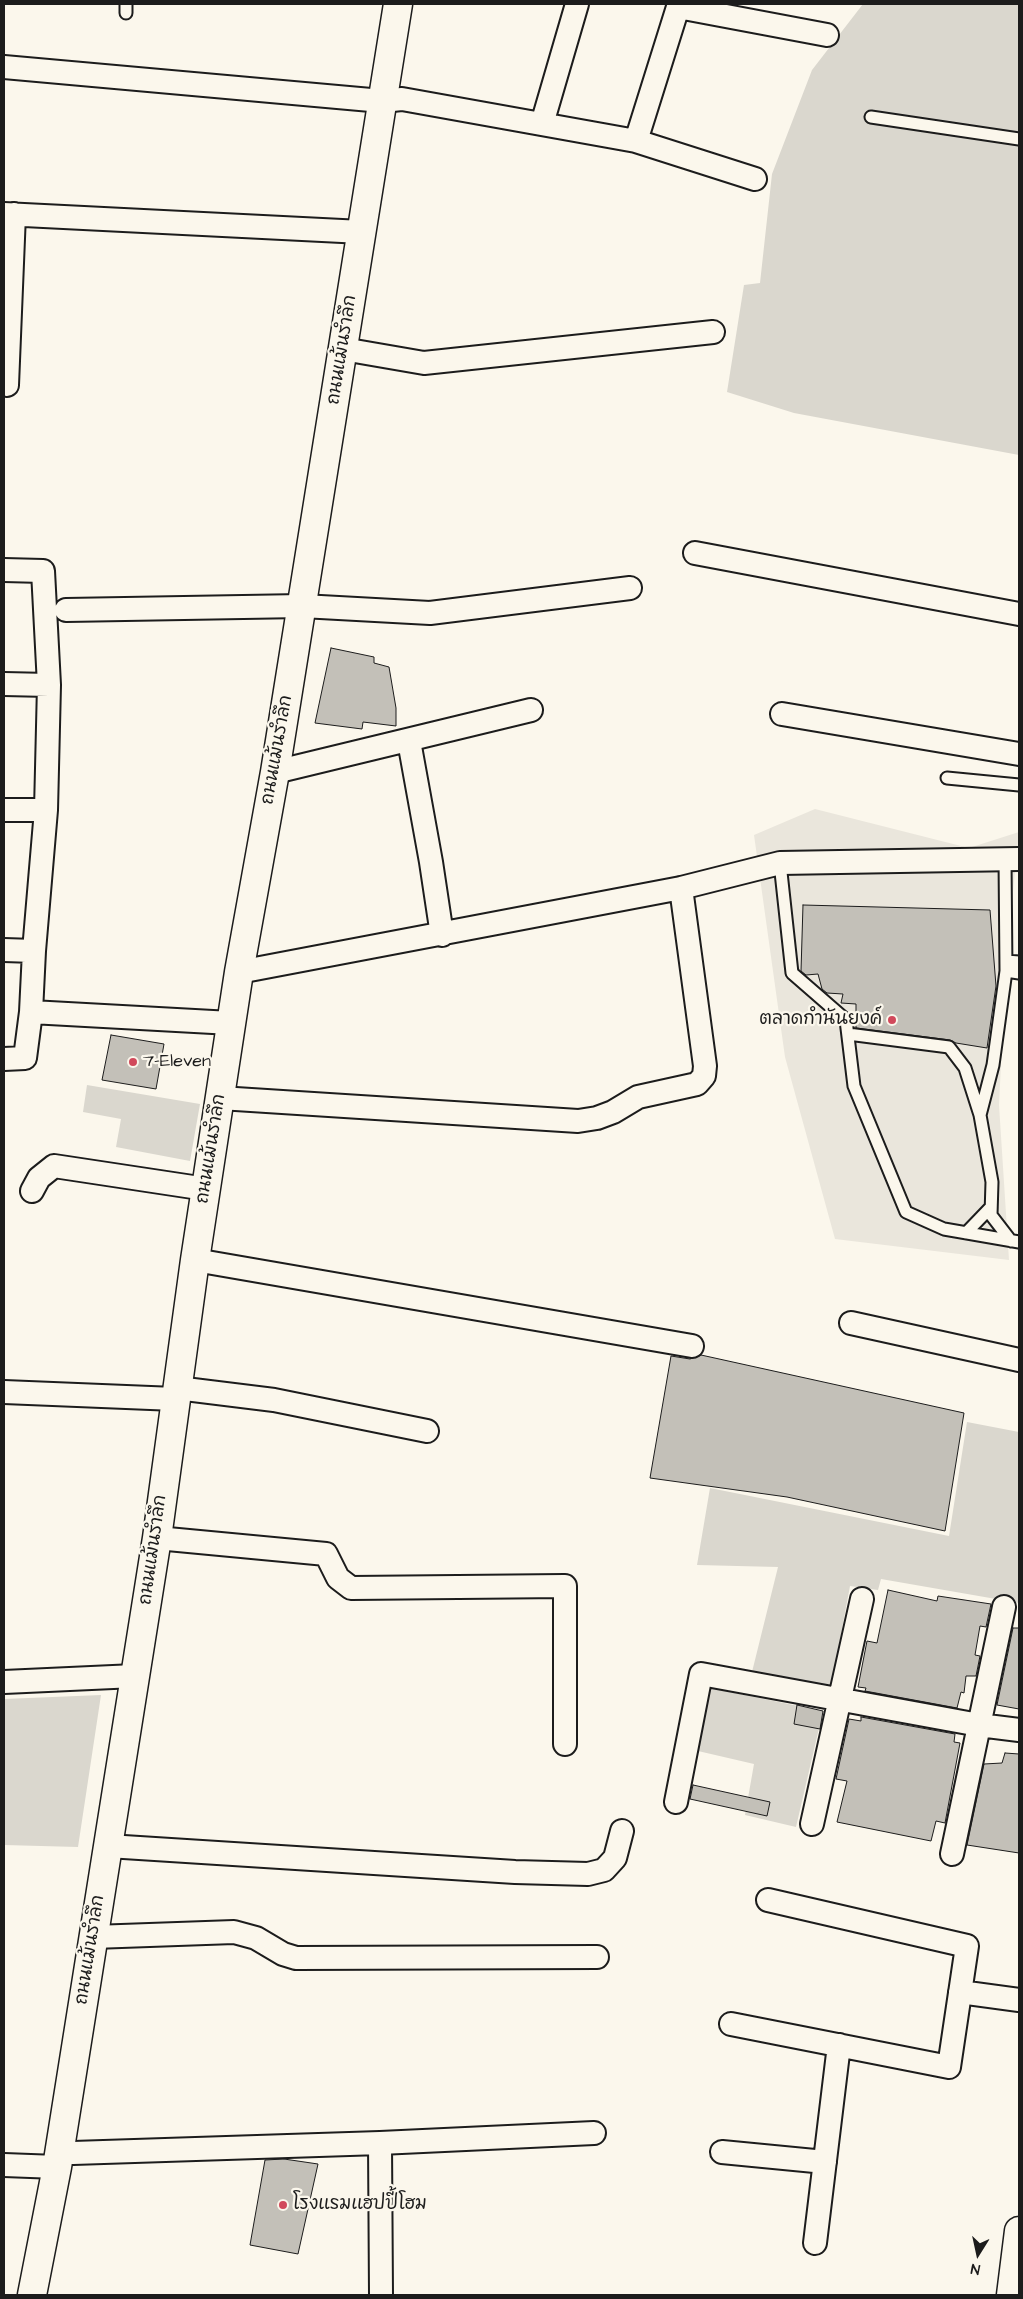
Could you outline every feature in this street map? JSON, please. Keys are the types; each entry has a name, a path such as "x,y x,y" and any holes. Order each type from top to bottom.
{"street":[{"name":"ถนนแม้นรำลึก","path":"32,2295 58,2159 135,1676 239,972 275,772 398,4"},
{"path":"542,124 577,4"},
{"path":"636,142 678,7 827,34"},
{"path":"4,67 382,101 402,99 636,142 755,179"},
{"path":"7,384 9,214 362,232"},
{"path":"343,349 424,363 713,332"},
{"path":"695,553 1019,614"},
{"path":"4,570 43,571 49,684 46,810 25,1058 4,1059"},
{"path":"66,610 302,606 430,613 630,588"},
{"path":"4,684 49,684"},
{"path":"275,772 531,710"},
{"path":"782,714 1019,754"},
{"path":"409,741 442,935"},
{"path":"4,810 46,810"},
{"path":"239,972 442,935 681,888 780,863 1012,859"},
{"path":"220,1098 578,1121 597,1118 613,1112 638,1097 697,1084 704,1076 705,1066 681,888"},
{"path":"4,950 34,950"},
{"path":"30,1012 231,1023"},
{"path":"32,1191 39,1178 54,1166 206,1188"},
{"path":"195,1260 692,1346"},
{"path":"852,1322 1019,1360"},
{"path":"4,1392 176,1393 274,1400 427,1431"},
{"path":"156,1538 326,1554 338,1578 352,1588 564,1586 565,1744"},
{"path":"812,1824 862,1599"},
{"path":"952,1854 1004,1607"},
{"path":"676,1802 701,1674 979,1725 1019,1730"},
{"path":"4,1682 135,1676"},
{"path":"108,1846 515,1872 588,1874 604,1870 615,1858 622,1831"},
{"path":"731,2024 949,2067 967,1946 768,1900"},
{"path":"93,1937 234,1932 256,1938 283,1954 296,1958 597,1957"},
{"path":"960,1992 1019,2000"},
{"path":"815,2243 839,2045"},
{"path":"4,2165 58,2159 73,2153 380,2143 594,2133"},
{"path":"380,2143 381,2295"},
{"path":"722,2152 825,2162"},
{"path":"1015,2278 1019,2231"}],"lane":[{"path":"871,117 1019,139"},
{"path":"947,778 1019,786"},
{"path":"980,1115 993,1065 1006,966 1012,859"},
{"path":"780,863 792,973 846,1020 854,1086 906,1212 944,1229 1015,1241"},
{"path":"1006,966 1019,962"},
{"path":"1006,966 1019,973"},
{"path":"848,1034 949,1047 965,1068 980,1115 992,1182 991,1215 1015,1241"},
{"path":"966,1233 991,1207"}],"shaded area":[{"path":"863,4 1019,4 1019,455 794,413 727,392 744,285 760,283 772,174 812,70"},
{"name":"ตลาดกำนันยงค์","path":"815,809 969,848 1019,832 1006,961 999,1105 1009,1260 835,1239 785,1057 754,835"},
{"path":"87,1085 200,1104 190,1161 116,1147 121,1119 83,1112"},
{"path":"967,1422 1019,1432 1019,1603 881,1579 878,1590 850,1586 831,1688 752,1672 778,1567 697,1565 710,1488 949,1536"},
{"path":"710,1688 823,1711 796,1827 745,1815 754,1764 698,1751"},
{"path":"101,1695 78,1847 4,1845 4,1699"}],"building":[{"path":"331,648 374,657 374,663 389,667 396,708 396,726 363,722 362,729 315,723"},
{"path":"803,905 990,910 996,986 987,1048 956,1043 950,1040 856,1028 856,1004 841,1003 843,994 827,993 822,989 818,974 806,975 801,971"},
{"name":"7-Eleven","path":"111,1035 164,1044 156,1089 102,1080"},
{"path":"701,1355 964,1413 945,1531 787,1497 650,1478 671,1356 690,1359"},
{"path":"888,1590 937,1601 938,1596 991,1604 986,1627 980,1626 975,1655 980,1656 976,1676 966,1676 964,1693 961,1692 957,1708 865,1691 866,1688 858,1687 867,1641 877,1643"},
{"path":"1013,1628 1019,1628 1019,1709 997,1705"},
{"path":"797,1705 823,1711 820,1729 794,1724"},
{"path":"861,1717 955,1734 954,1742 960,1743 945,1823 936,1821 931,1841 837,1822 847,1781 836,1779 849,1719 861,1721"},
{"path":"1005,1753 1019,1754 1019,1853 967,1845 984,1764 1002,1763"},
{"path":"693,1785 770,1802 767,1816 690,1799"},
{"name":"โรงแรมแฮปปี้โฮม","path":"284,2159 318,2164 298,2254 250,2245 265,2160"}],"place":[{"name":"ตลาดกำนันยงค์","path":"892,1020"},
{"name":"7-Eleven","path":"133,1062"},
{"name":"โรงแรมแฮปปี้โฮม","path":"283,2205"}]}
